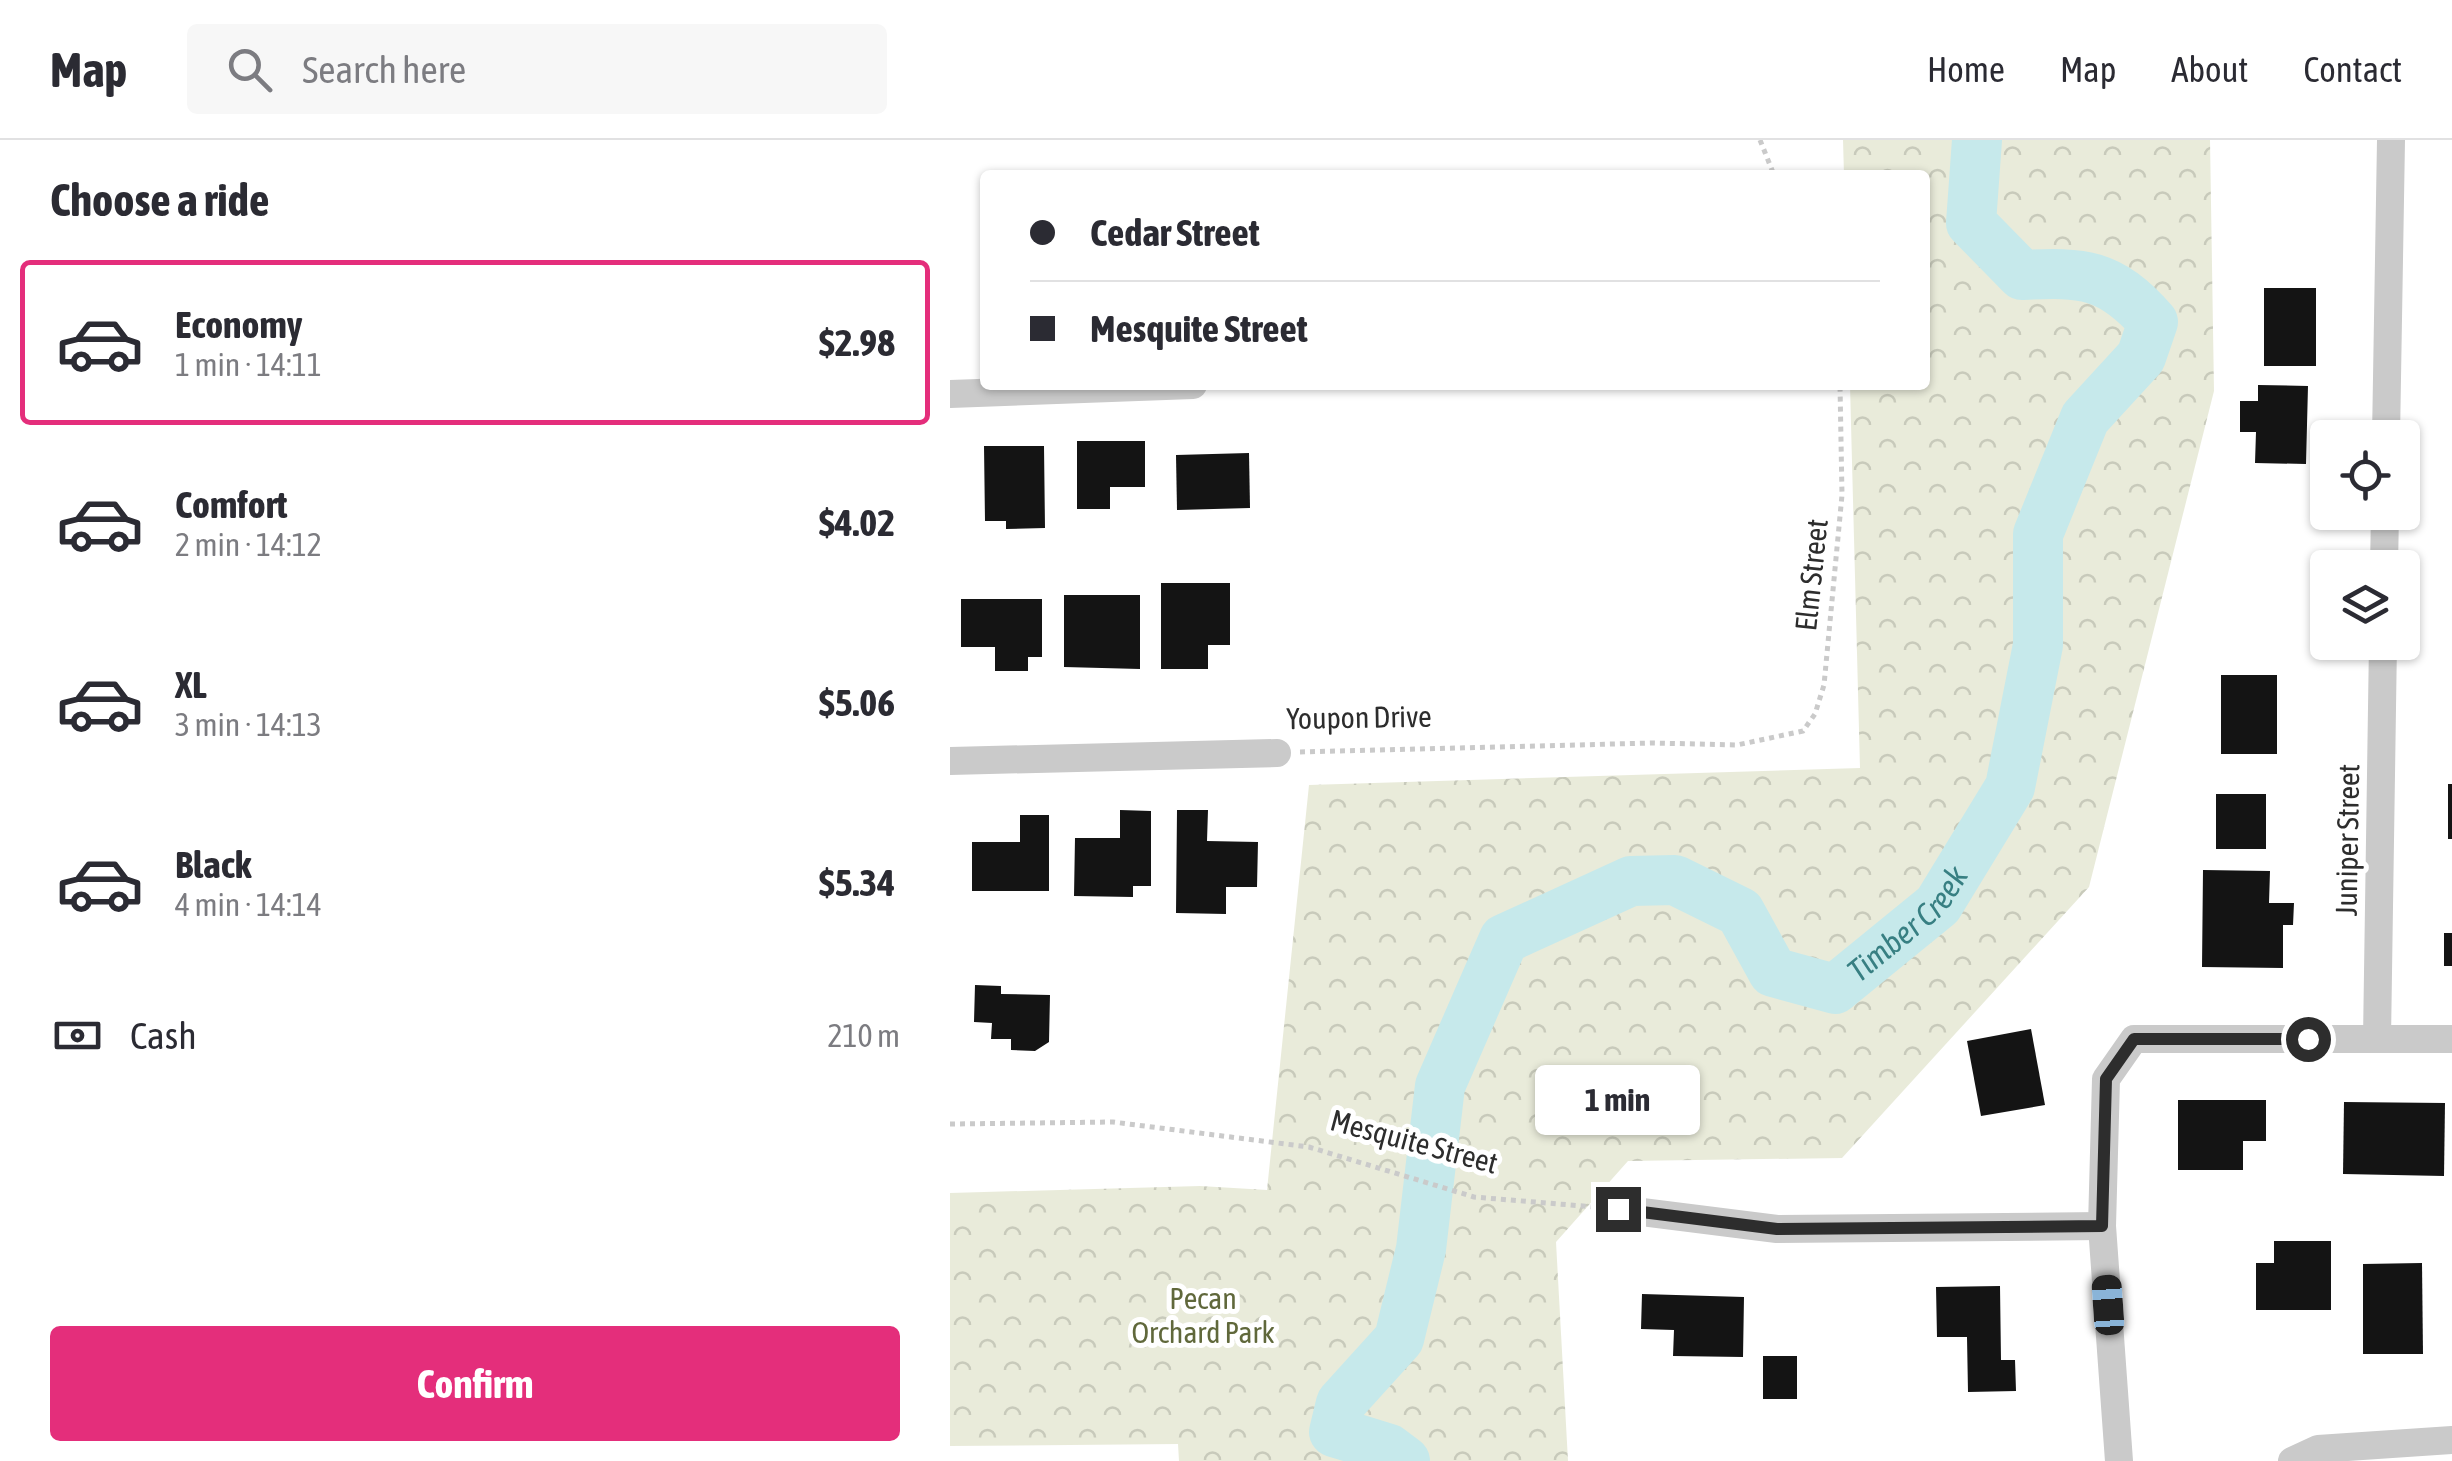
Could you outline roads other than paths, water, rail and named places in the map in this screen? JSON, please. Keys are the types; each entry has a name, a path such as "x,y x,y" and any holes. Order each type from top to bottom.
{"street":[{"path":"2386,420 2391,140"},
{"path":"950,394 1058,390"},
{"name":"Juniper Street","path":"2377,1039 2383,660"},
{"name":"Youpon Drive","path":"950,760 1277,752"},
{"path":"2119,1461 2102,1226 2106,1079 2134,1039 2452,1039"},
{"path":"1618,1209 1777,1229 2102,1226"},
{"path":"2292,1461 2318,1449 2452,1440"}],"waterway":[{"name":"Timber Creek","path":"1405,1461 1389,1449 1334,1432 1341,1403 1399,1339 1421,1249 1440,1086 1504,939 1631,881 1675,880 1740,912 1773,972 1835,989 1938,905 2010,787 2038,645 2038,534 2085,418 2141,357 2153,322 2123,294 2094,279 2062,274 2022,275 1971,223 1977,140"}],"park label":[{"name":"Pecan Orchard Park","path":"1203,1316"}]}
